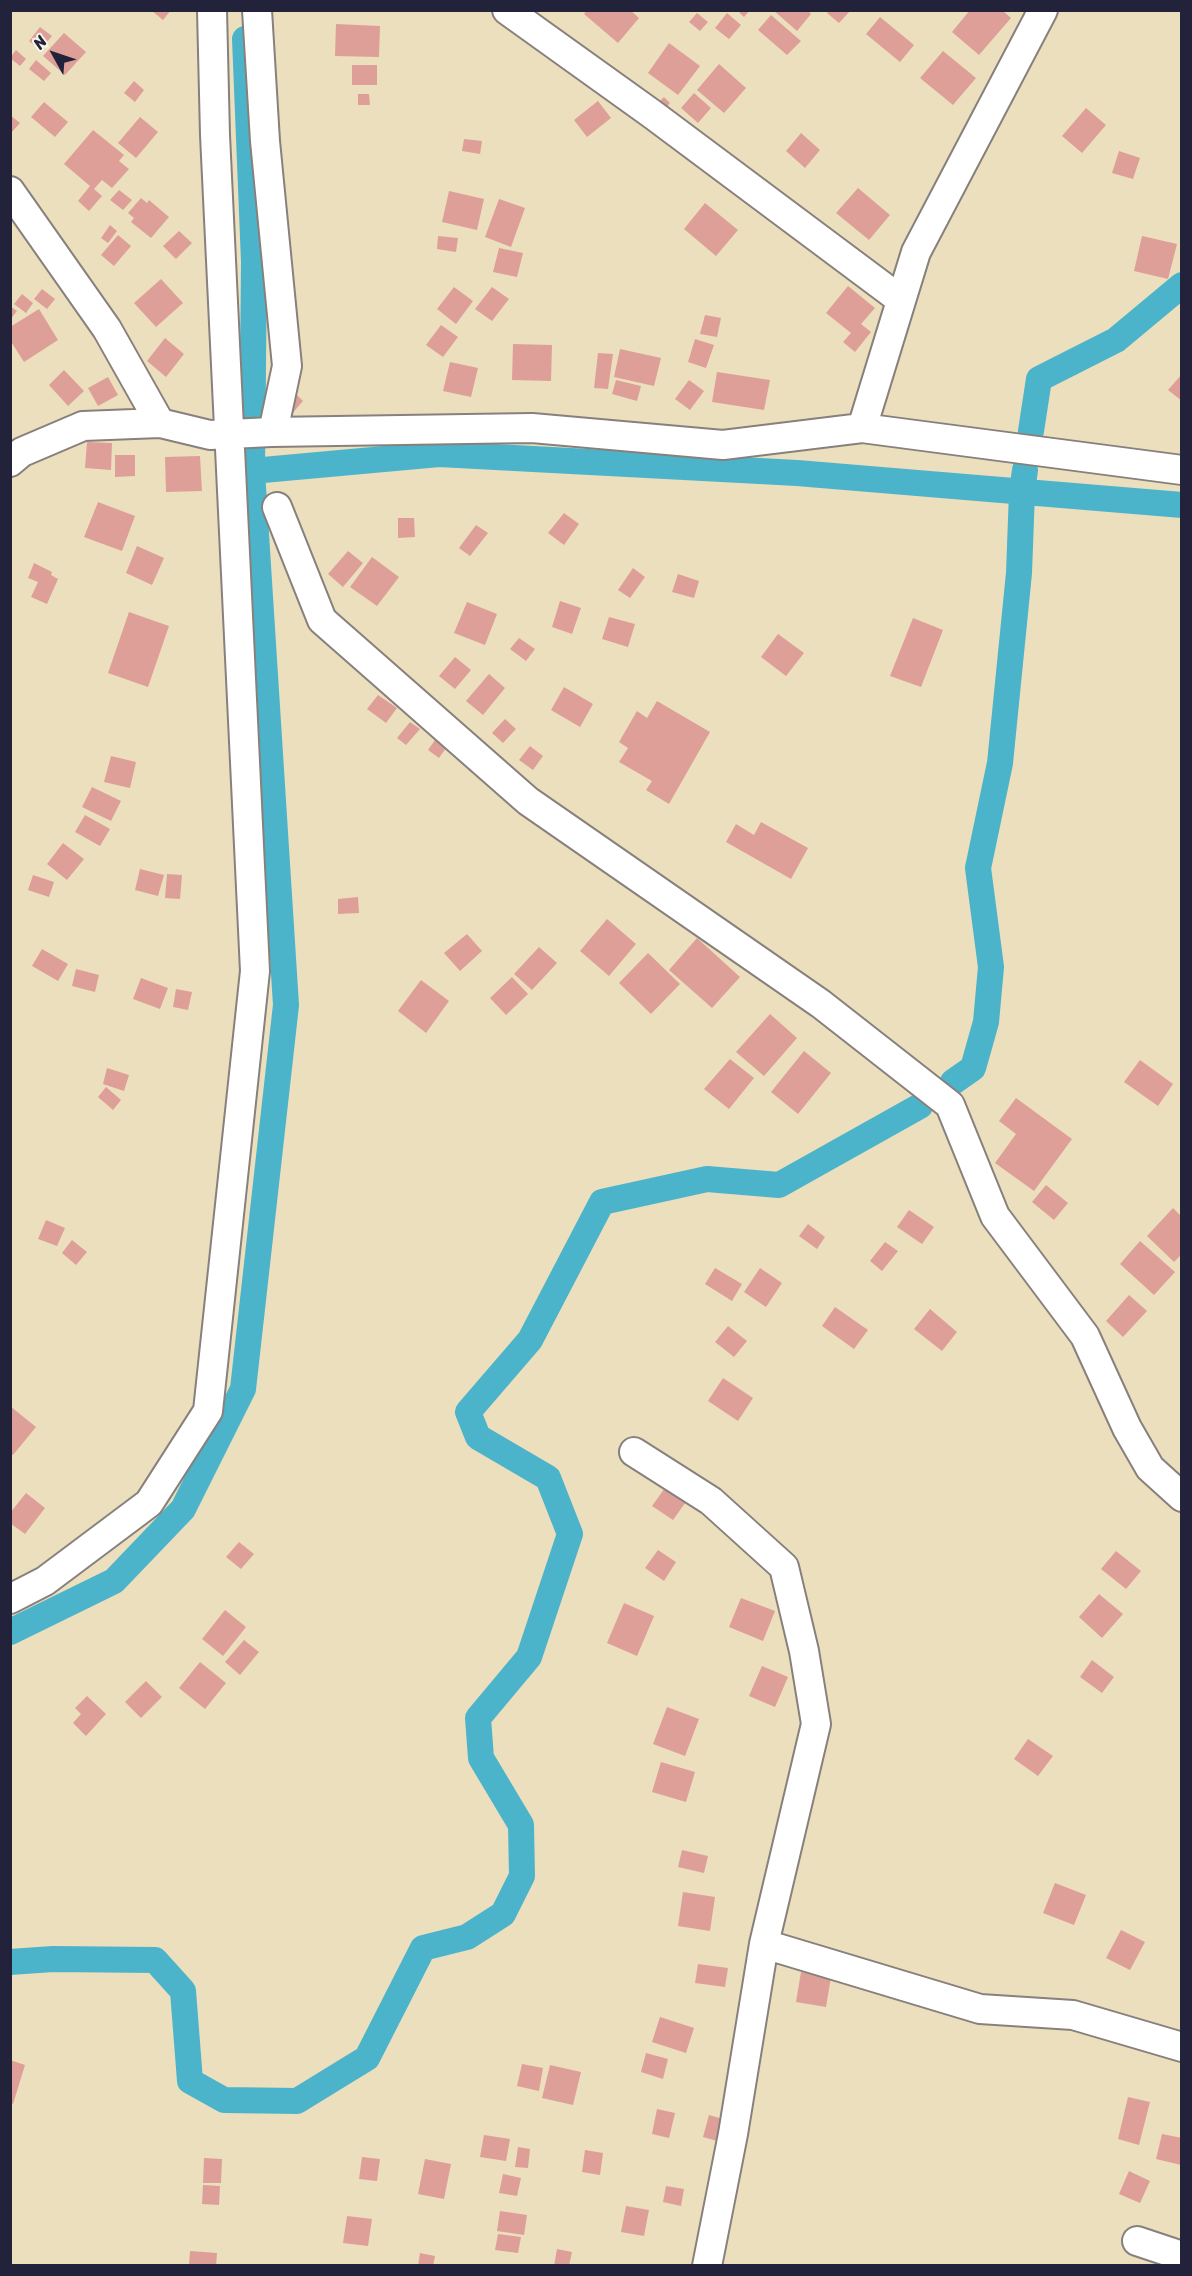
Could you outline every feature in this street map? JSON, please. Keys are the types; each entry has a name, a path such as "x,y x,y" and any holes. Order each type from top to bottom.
{"street":[{"path":"10,1599 45,1581 149,1503 208,1411 255,972 212,10"},
{"path":"257,10 265,141 287,366 272,432"},
{"path":"507,10 652,114 901,300"},
{"path":"862,428 916,252 1043,10"},
{"path":"10,191 107,329 160,423"},
{"path":"10,462 22,452 83,426 160,423 210,435 532,428 723,445 862,428 1182,470"},
{"path":"277,507 322,621 528,801 820,1004 950,1105 995,1216 1084,1336 1126,1428 1150,1468 1182,1497"},
{"path":"633,1452 711,1502 784,1567 804,1651 816,1724 764,1944 733,2134 707,2265"},
{"path":"764,1944 980,2009 1073,2015 1182,2047"},
{"path":"1137,2241 1182,2256"}],"building":[{"path":"151,10 171,10 163,20"},
{"path":"587,10 630,10 639,18 618,43 584,14"},
{"path":"737,10 750,10 744,17"},
{"path":"773,10 807,10 811,14 797,31"},
{"path":"829,10 851,10 839,23 827,13"},
{"path":"970,10 1002,10 1011,18 979,55 952,32"},
{"path":"697,13 708,22 700,31 689,22"},
{"path":"727,13 741,25 729,39 715,28"},
{"path":"771,15 801,41 787,55 758,30"},
{"path":"880,17 914,45 900,62 866,34"},
{"path":"336,24 380,26 379,57 335,56"},
{"path":"40,27 52,36 40,50 29,41"},
{"path":"64,33 86,52 65,75 43,56"},
{"path":"669,43 700,66 678,95 648,73"},
{"path":"16,50 26,59 20,66 10,58"},
{"path":"943,51 976,78 953,105 920,78"},
{"path":"36,60 51,73 44,81 29,69"},
{"path":"719,64 746,88 724,113 697,90"},
{"path":"352,65 377,65 377,85 352,85"},
{"path":"134,81 144,90 135,102 124,93"},
{"path":"694,93 711,108 698,123 681,108"},
{"path":"358,94 369,94 370,105 358,105"},
{"path":"664,97 670,103 665,109 658,103"},
{"path":"598,101 611,118 587,137 574,120"},
{"path":"44,102 68,122 55,137 31,117"},
{"path":"1086,108 1106,125 1082,153 1062,136"},
{"path":"10,115 20,123 10,134"},
{"path":"140,117 158,132 136,158 118,143"},
{"path":"93,130 124,155 119,161 129,169 112,188 102,180 94,189 102,196 89,211 78,201 90,186 64,164"},
{"path":"801,133 820,150 805,168 786,151"},
{"path":"464,139 482,141 480,154 462,151"},
{"path":"1119,151 1140,158 1133,179 1112,173"},
{"path":"858,188 890,215 869,240 836,213"},
{"path":"119,190 132,200 123,210 110,200"},
{"path":"449,191 484,199 477,230 442,222"},
{"path":"141,198 147,203 149,200 169,217 151,238 131,222 134,218 128,213"},
{"path":"499,199 525,208 511,247 485,237"},
{"path":"705,203 738,230 716,256 684,229"},
{"path":"110,225 117,231 108,243 101,238"},
{"path":"179,231 192,243 176,259 163,246"},
{"path":"118,235 131,246 114,266 101,255"},
{"path":"438,236 458,238 456,252 437,249"},
{"path":"1142,236 1177,244 1168,279 1134,271"},
{"path":"499,248 523,253 517,277 493,272"},
{"path":"161,279 183,303 156,327 134,303"},
{"path":"848,286 875,308 861,324 871,332 855,352 843,342 851,333 826,313"},
{"path":"454,287 473,301 456,324 437,309"},
{"path":"492,287 509,299 492,321 475,309"},
{"path":"42,289 55,299 47,309 34,299"},
{"path":"22,294 33,303 26,313 14,304"},
{"path":"10,306 17,311 10,320"},
{"path":"39,309 58,340 24,362 10,340 10,327"},
{"path":"705,315 721,318 717,337 700,334"},
{"path":"441,325 458,337 443,357 426,345"},
{"path":"165,338 184,354 166,377 147,361"},
{"path":"695,339 714,345 706,368 688,362"},
{"path":"513,344 552,345 551,381 512,380"},
{"path":"620,349 661,358 654,386 614,377"},
{"path":"598,353 613,354 608,389 594,388"},
{"path":"450,362 478,368 471,397 443,391"},
{"path":"64,370 84,391 68,406 49,385"},
{"path":"717,372 770,380 764,410 712,402"},
{"path":"1182,374 1182,401 1168,390"},
{"path":"108,377 118,395 98,406 88,388"},
{"path":"616,380 641,386 637,401 612,394"},
{"path":"689,380 704,391 690,410 675,399"},
{"path":"297,395 303,401 290,416 283,410"},
{"path":"87,442 112,443 111,470 85,468"},
{"path":"115,455 135,455 135,476 115,477"},
{"path":"200,456 202,491 166,492 165,457"},
{"path":"98,502 135,516 122,551 84,537"},
{"path":"564,513 579,524 564,545 548,533"},
{"path":"398,518 414,518 415,537 398,538"},
{"path":"476,525 488,533 470,556 459,548"},
{"path":"137,546 164,558 152,585 126,573"},
{"path":"348,551 363,563 343,587 328,574"},
{"path":"372,557 399,577 377,606 350,587"},
{"path":"34,563 52,572 51,575 58,579 47,604 31,597 38,582 28,578"},
{"path":"633,568 645,577 630,598 618,590"},
{"path":"678,574 699,581 694,598 672,592"},
{"path":"560,601 581,608 572,634 552,627"},
{"path":"467,602 497,614 485,645 454,633"},
{"path":"129,612 169,626 148,687 108,673"},
{"path":"609,617 635,624 628,647 602,639"},
{"path":"913,618 943,630 921,687 890,676"},
{"path":"778,634 804,653 786,676 761,657"},
{"path":"519,638 535,649 526,661 510,649"},
{"path":"455,657 471,670 455,689 439,676"},
{"path":"489,674 505,688 483,715 466,701"},
{"path":"564,687 593,704 580,727 551,710"},
{"path":"378,695 397,708 386,723 367,709"},
{"path":"657,701 710,732 669,804 646,790 652,781 619,762 628,748 619,742 637,711 647,718"},
{"path":"505,719 516,729 503,743 492,733"},
{"path":"410,722 420,729 406,745 397,738"},
{"path":"435,740 446,748 439,758 428,750"},
{"path":"530,746 543,756 533,770 519,760"},
{"path":"111,756 136,762 130,788 104,782"},
{"path":"92,787 121,801 111,821 82,807"},
{"path":"85,815 110,829 100,846 75,832"},
{"path":"761,822 808,848 791,879 726,842 736,824 754,835"},
{"path":"63,843 84,859 67,880 47,864"},
{"path":"140,869 164,875 158,896 135,890"},
{"path":"167,874 182,875 180,899 165,898"},
{"path":"33,875 54,882 49,897 28,890"},
{"path":"358,897 359,913 338,914 338,899"},
{"path":"607,919 636,944 609,976 580,951"},
{"path":"467,934 482,951 460,971 444,953"},
{"path":"697,938 740,977 712,1008 669,970"},
{"path":"539,947 557,963 532,990 514,974"},
{"path":"42,949 68,964 58,981 32,966"},
{"path":"648,953 680,984 651,1014 619,983"},
{"path":"76,969 99,975 95,992 72,986"},
{"path":"512,977 528,994 506,1015 490,998"},
{"path":"141,978 168,988 160,1009 133,999"},
{"path":"421,980 449,1001 426,1033 398,1011"},
{"path":"176,989 192,992 188,1010 173,1007"},
{"path":"770,1014 797,1038 764,1076 736,1052"},
{"path":"804,1051 831,1073 798,1114 771,1092"},
{"path":"730,1059 754,1078 729,1109 704,1089"},
{"path":"1140,1060 1173,1084 1158,1106 1124,1082"},
{"path":"107,1068 129,1075 124,1091 103,1084"},
{"path":"106,1087 121,1100 113,1110 98,1097"},
{"path":"1016,1098 1072,1139 1034,1191 995,1163 1016,1134 999,1121"},
{"path":"1046,1185 1068,1203 1054,1220 1032,1202"},
{"path":"1173,1208 1182,1217 1182,1254 1174,1262 1147,1236"},
{"path":"909,1210 934,1227 922,1244 897,1227"},
{"path":"46,1220 65,1228 57,1246 38,1239"},
{"path":"808,1224 825,1237 817,1249 799,1236"},
{"path":"72,1240 87,1252 76,1265 62,1253"},
{"path":"1140,1241 1175,1272 1154,1295 1120,1264"},
{"path":"885,1242 898,1251 882,1271 870,1261"},
{"path":"715,1268 742,1284 732,1301 705,1284"},
{"path":"760,1268 782,1283 766,1307 744,1292"},
{"path":"1129,1295 1147,1311 1123,1337 1106,1321"},
{"path":"835,1307 868,1330 854,1349 822,1326"},
{"path":"930,1309 957,1332 942,1351 914,1329"},
{"path":"728,1326 747,1341 734,1357 715,1342"},
{"path":"723,1378 753,1398 738,1421 708,1401"},
{"path":"10,1406 36,1427 13,1455 10,1453"},
{"path":"667,1485 688,1499 673,1520 652,1506"},
{"path":"26,1493 45,1508 25,1534 10,1523 10,1513"},
{"path":"239,1542 254,1554 241,1569 226,1557"},
{"path":"658,1550 676,1562 664,1581 645,1568"},
{"path":"1116,1551 1141,1571 1126,1589 1101,1569"},
{"path":"1099,1594 1123,1614 1102,1638 1079,1617"},
{"path":"741,1598 775,1611 763,1641 729,1627"},
{"path":"624,1603 654,1616 637,1656 607,1643"},
{"path":"225,1610 246,1627 223,1656 202,1639"},
{"path":"244,1640 259,1652 240,1675 225,1662"},
{"path":"1092,1660 1114,1677 1102,1693 1080,1677"},
{"path":"200,1662 226,1683 205,1709 179,1688"},
{"path":"762,1666 788,1677 775,1707 749,1696"},
{"path":"146,1681 162,1697 141,1718 125,1702"},
{"path":"87,1696 106,1714 86,1736 73,1723 81,1714 75,1708"},
{"path":"667,1707 699,1719 685,1756 653,1744"},
{"path":"1028,1739 1053,1756 1038,1776 1014,1759"},
{"path":"661,1762 695,1772 686,1802 652,1792"},
{"path":"682,1850 708,1856 704,1873 678,1867"},
{"path":"1055,1883 1086,1895 1074,1925 1043,1913"},
{"path":"683,1892 715,1897 710,1931 678,1926"},
{"path":"1121,1930 1145,1942 1130,1970 1106,1958"},
{"path":"698,1964 728,1968 725,1987 695,1983"},
{"path":"801,1972 831,1977 826,2007 796,2002"},
{"path":"660,2017 694,2028 686,2053 652,2042"},
{"path":"646,2053 668,2059 663,2079 641,2072"},
{"path":"10,2060 25,2065 13,2104 10,2103"},
{"path":"522,2064 543,2068 539,2091 517,2086"},
{"path":"550,2065 581,2072 573,2105 542,2098"},
{"path":"1128,2097 1150,2102 1139,2145 1118,2139"},
{"path":"657,2109 675,2113 669,2138 652,2134"},
{"path":"709,2115 730,2121 724,2143 703,2137"},
{"path":"1162,2134 1182,2138 1181,2165 1156,2159"},
{"path":"484,2135 510,2139 506,2161 480,2157"},
{"path":"518,2147 530,2149 528,2168 515,2167"},
{"path":"585,2150 603,2153 600,2175 582,2172"},
{"path":"362,2157 380,2159 377,2181 359,2179"},
{"path":"204,2158 222,2159 221,2183 203,2183"},
{"path":"425,2159 451,2164 444,2199 418,2194"},
{"path":"1129,2171 1150,2181 1140,2203 1119,2194"},
{"path":"503,2174 521,2178 517,2196 499,2193"},
{"path":"203,2185 220,2186 219,2205 202,2204"},
{"path":"666,2186 684,2189 681,2206 663,2202"},
{"path":"626,2206 649,2210 644,2236 621,2232"},
{"path":"500,2211 527,2215 524,2235 497,2231"},
{"path":"347,2216 372,2219 368,2246 343,2243"},
{"path":"498,2234 521,2237 518,2253 495,2250"},
{"path":"557,2249 572,2252 569,2266 554,2266"},
{"path":"190,2251 217,2253 216,2266 189,2266"},
{"path":"420,2253 435,2256 433,2266 418,2266"}],"waterway":[{"path":"10,1632 114,1581 183,1509 243,1389 286,1005 252,471 254,262 245,39"},
{"path":"1031,431 1039,379 1116,340 1182,285"},
{"path":"252,471 439,454 797,473 1182,505"},
{"path":"953,1082 973,1068 986,1022 991,967 978,868 1000,763 1019,573 1025,470"},
{"path":"10,1962 53,1959 155,1960 183,1991 190,2081 224,2100 297,2101 367,2058 423,1948 467,1937 503,1914 522,1876 521,1825 481,1758 478,1718 529,1657 570,1534 548,1478 478,1437 468,1412 530,1340 602,1202 707,1179 779,1185 920,1106"}]}
